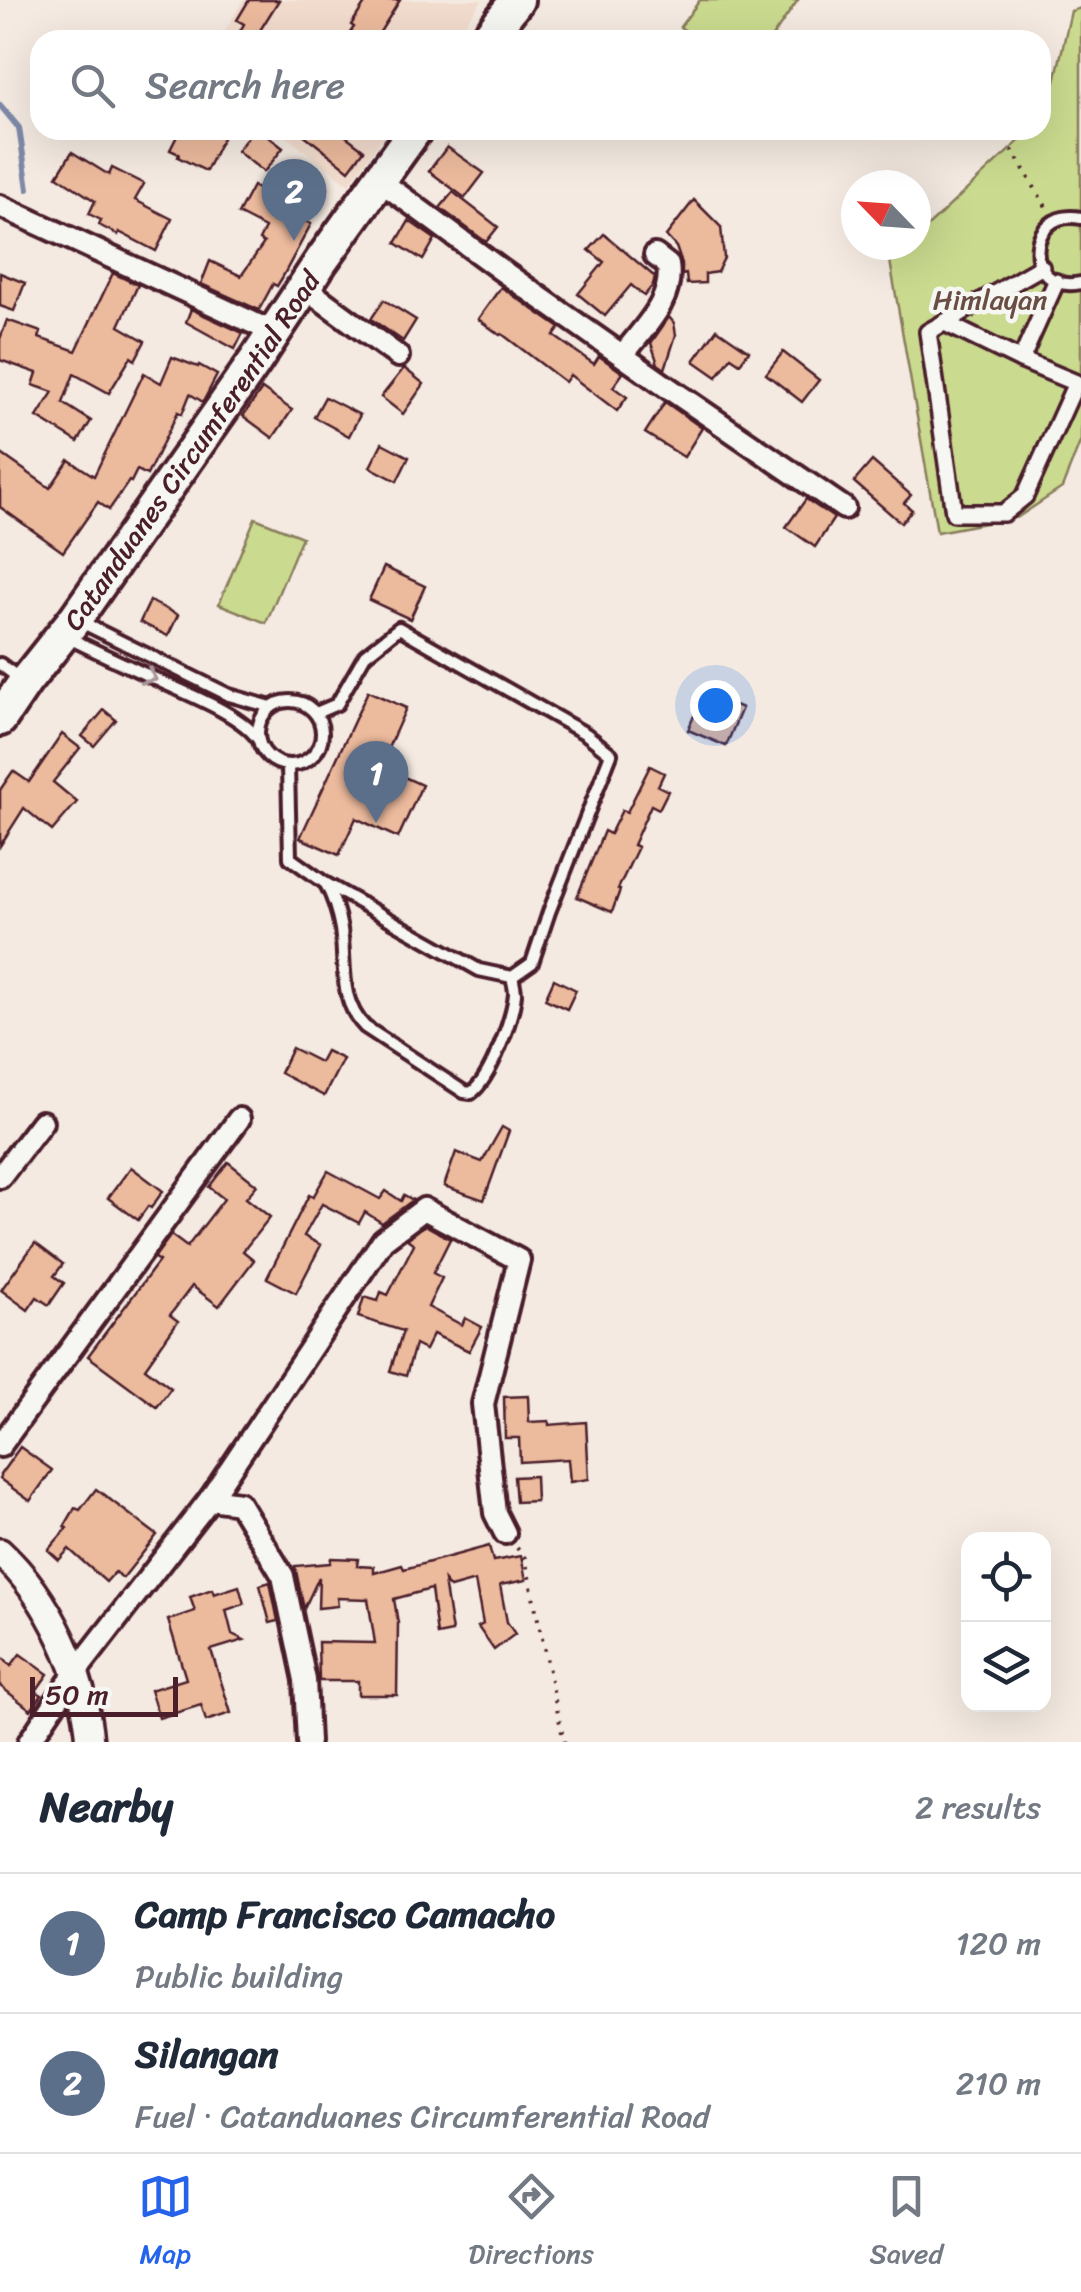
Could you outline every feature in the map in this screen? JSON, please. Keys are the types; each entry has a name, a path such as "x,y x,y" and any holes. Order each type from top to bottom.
{"main road":[{"path":"494,30 517,0"},
{"name":"Catanduanes Circumferential Road","path":"7,692 68,627 408,140"}],"street":[{"path":"379,180 501,270 844,508"},
{"path":"0,206 273,332"},
{"path":"623,355 666,295 668,265 655,255"},
{"path":"945,322 1076,384 1024,496 1004,513 954,513 928,332 945,322 1041,267"},
{"path":"1021,360 1056,282"},
{"path":"304,287 398,356"},
{"path":"0,1446 239,1119"},
{"path":"0,1177 42,1122"},
{"path":"29,1742 76,1673 210,1499 383,1240 424,1209 519,1260 482,1404 495,1513 505,1534"},
{"path":"210,1499 240,1503 283,1576 306,1680 308,1742"},
{"path":"0,1552 18,1568 44,1604 76,1673 88,1715 90,1742"}],"lane":[{"path":"1081,218 1071,216 1054,221 1037,244 1041,267 1056,282 1081,283"},
{"path":"68,627 229,695 271,707"},
{"path":"68,627 230,716 254,733 264,752 274,761 288,765 314,754 321,741 322,727 305,704 277,702 265,711 258,724 258,739"},
{"path":"288,765 290,858 325,884 479,970 512,977 532,963 611,754 586,734 398,628 365,655 338,704 316,714"},
{"path":"325,884 336,902 346,997 356,1018 464,1092 471,1093 480,1085 504,1035 515,993 512,977"}],"path":[{"path":"1012,150 1054,221"},
{"path":"505,1534 525,1558 564,1742"}],"shaded area":[{"path":"243,0 482,0 460,30 226,30"},
{"path":"290,140 381,140 349,184"}],"green space":[{"path":"700,0 798,0 777,30 680,27"},
{"name":"Himlayan","path":"1081,8 1081,440 1062,488 1018,517 937,532 890,261 931,260 931,223 1020,140 1051,140 1051,98 1071,11"},
{"path":"255,518 302,537 266,623 219,604"}],"building":[{"path":"249,0 279,0 260,30 241,30 244,24 237,20"},
{"path":"367,0 400,0 381,30 352,30 351,25"},
{"path":"175,140 222,140 206,171 170,150"},
{"path":"245,140 273,140 283,148 264,172 237,151"},
{"path":"311,140 351,140 364,150 349,170"},
{"path":"447,147 484,173 465,198 429,171"},
{"path":"72,152 109,175 112,168 144,184 135,200 172,219 156,251 99,225 101,220 89,214 95,201 57,176"},
{"path":"253,186 272,197 269,202 311,224 282,278 277,286 273,284 259,310 201,284 210,261 241,276 264,243 259,240 265,228 238,214"},
{"path":"453,192 498,227 486,242 440,208"},
{"path":"694,200 721,227 724,258 717,272 705,274 705,283 687,284 676,247 666,236"},
{"path":"409,221 435,239 423,260 396,243"},
{"path":"604,234 655,277 644,296 631,285 605,316 578,294 604,262 589,250"},
{"path":"0,273 25,283 14,311 0,306"},
{"path":"113,273 138,285 119,326 145,341 109,393 74,374 63,403 91,421 78,442 37,417 53,392 33,385 37,373 0,360 0,339 7,320 41,332 39,338 76,351"},
{"path":"501,287 560,328 554,336 594,364 599,356 623,373 613,387 627,397 617,411 570,375 565,382 478,319"},
{"path":"384,300 416,320 403,341 371,319"},
{"path":"191,309 243,333 235,349 186,322"},
{"path":"669,317 676,335 665,369 658,364 651,343"},
{"path":"717,329 749,351 740,363 731,357 717,377 694,361"},
{"path":"783,352 819,380 802,402 766,374"},
{"path":"172,357 217,375 203,402 190,394 147,475 137,470 109,510 98,502 63,552 0,507 0,453 50,488 69,460 94,476 144,373 161,383"},
{"path":"404,368 424,384 403,414 381,397"},
{"path":"262,389 292,410 273,438 243,416"},
{"path":"325,397 360,415 349,436 314,417"},
{"path":"665,402 702,428 684,457 645,433"},
{"path":"382,443 409,457 397,481 370,467"},
{"path":"872,461 911,495 904,503 912,510 901,523 854,482"},
{"path":"806,499 834,518 815,547 786,527"},
{"path":"384,567 425,586 410,619 369,600"},
{"path":"150,601 178,615 168,636 140,622"},
{"path":"368,691 406,708 380,766 422,785 398,838 356,818 339,855 300,838"},
{"path":"704,692 742,708 726,746 688,730"},
{"path":"104,710 116,720 94,746 82,736"},
{"path":"62,734 80,748 53,782 77,802 52,831 24,808 0,846 0,790 13,771 29,782"},
{"path":"650,766 664,773 658,786 668,791 659,809 651,805 633,845 638,847 612,912 577,897 604,831 610,834 622,810 627,812"},
{"path":"554,979 576,990 567,1009 545,999"},
{"path":"292,1048 320,1062 326,1051 343,1059 324,1096 280,1073"},
{"path":"502,1127 509,1131 484,1200 444,1186 456,1152 482,1162"},
{"path":"228,1162 257,1185 246,1198 270,1217 243,1251 254,1260 219,1306 192,1286 170,1315 178,1321 145,1368 171,1388 157,1407 88,1356 159,1261 154,1258 171,1235 187,1247 224,1199 209,1187"},
{"path":"131,1167 163,1191 138,1220 108,1198"},
{"path":"328,1171 380,1199 386,1191 401,1201 404,1195 413,1200 382,1223 365,1212 359,1223 322,1204 304,1236 321,1245 296,1293 267,1278 309,1195 313,1197"},
{"path":"425,1225 450,1239 433,1273 442,1278 428,1307 462,1325 465,1318 482,1327 469,1351 433,1334 425,1350 415,1345 406,1376 390,1371 403,1331 358,1317 364,1297 378,1301 381,1292 388,1295 414,1244 407,1239"},
{"path":"35,1243 63,1264 54,1276 64,1283 49,1305 37,1297 28,1310 1,1290"},
{"path":"528,1396 529,1422 586,1422 589,1479 570,1482 568,1459 520,1462 519,1438 505,1438 504,1397"},
{"path":"20,1447 52,1470 30,1501 0,1479"},
{"path":"535,1476 536,1501 516,1502 514,1477"},
{"path":"96,1489 157,1535 123,1578 115,1572 106,1582 69,1549 59,1560 48,1550 67,1528 64,1527 75,1508 80,1510"},
{"path":"489,1546 493,1561 521,1556 526,1580 500,1585 507,1622 515,1634 494,1650 478,1627 483,1624 475,1581 450,1588 444,1581 452,1632 437,1635 431,1589 394,1599 398,1623 397,1695 358,1695 358,1681 319,1681 318,1642 375,1643 368,1599 337,1598 338,1606 318,1608 319,1577 304,1609 295,1566 330,1563 331,1558 358,1559 357,1566 374,1567 374,1573"},
{"path":"270,1582 278,1621 270,1623 260,1585"},
{"path":"239,1586 244,1604 226,1610 232,1634 244,1640 211,1650 231,1713 206,1721 201,1705 159,1718 150,1690 186,1679 168,1620 195,1611 190,1597"},
{"path":"20,1654 48,1674 36,1691 42,1695 31,1710 0,1686 0,1655 11,1666"}],"waterway":[{"path":"0,105 19,128 28,189"}],"place":[{"name":"Silangan","path":"294,241"},
{"name":"Camp Francisco Camacho","path":"376,823"}]}
